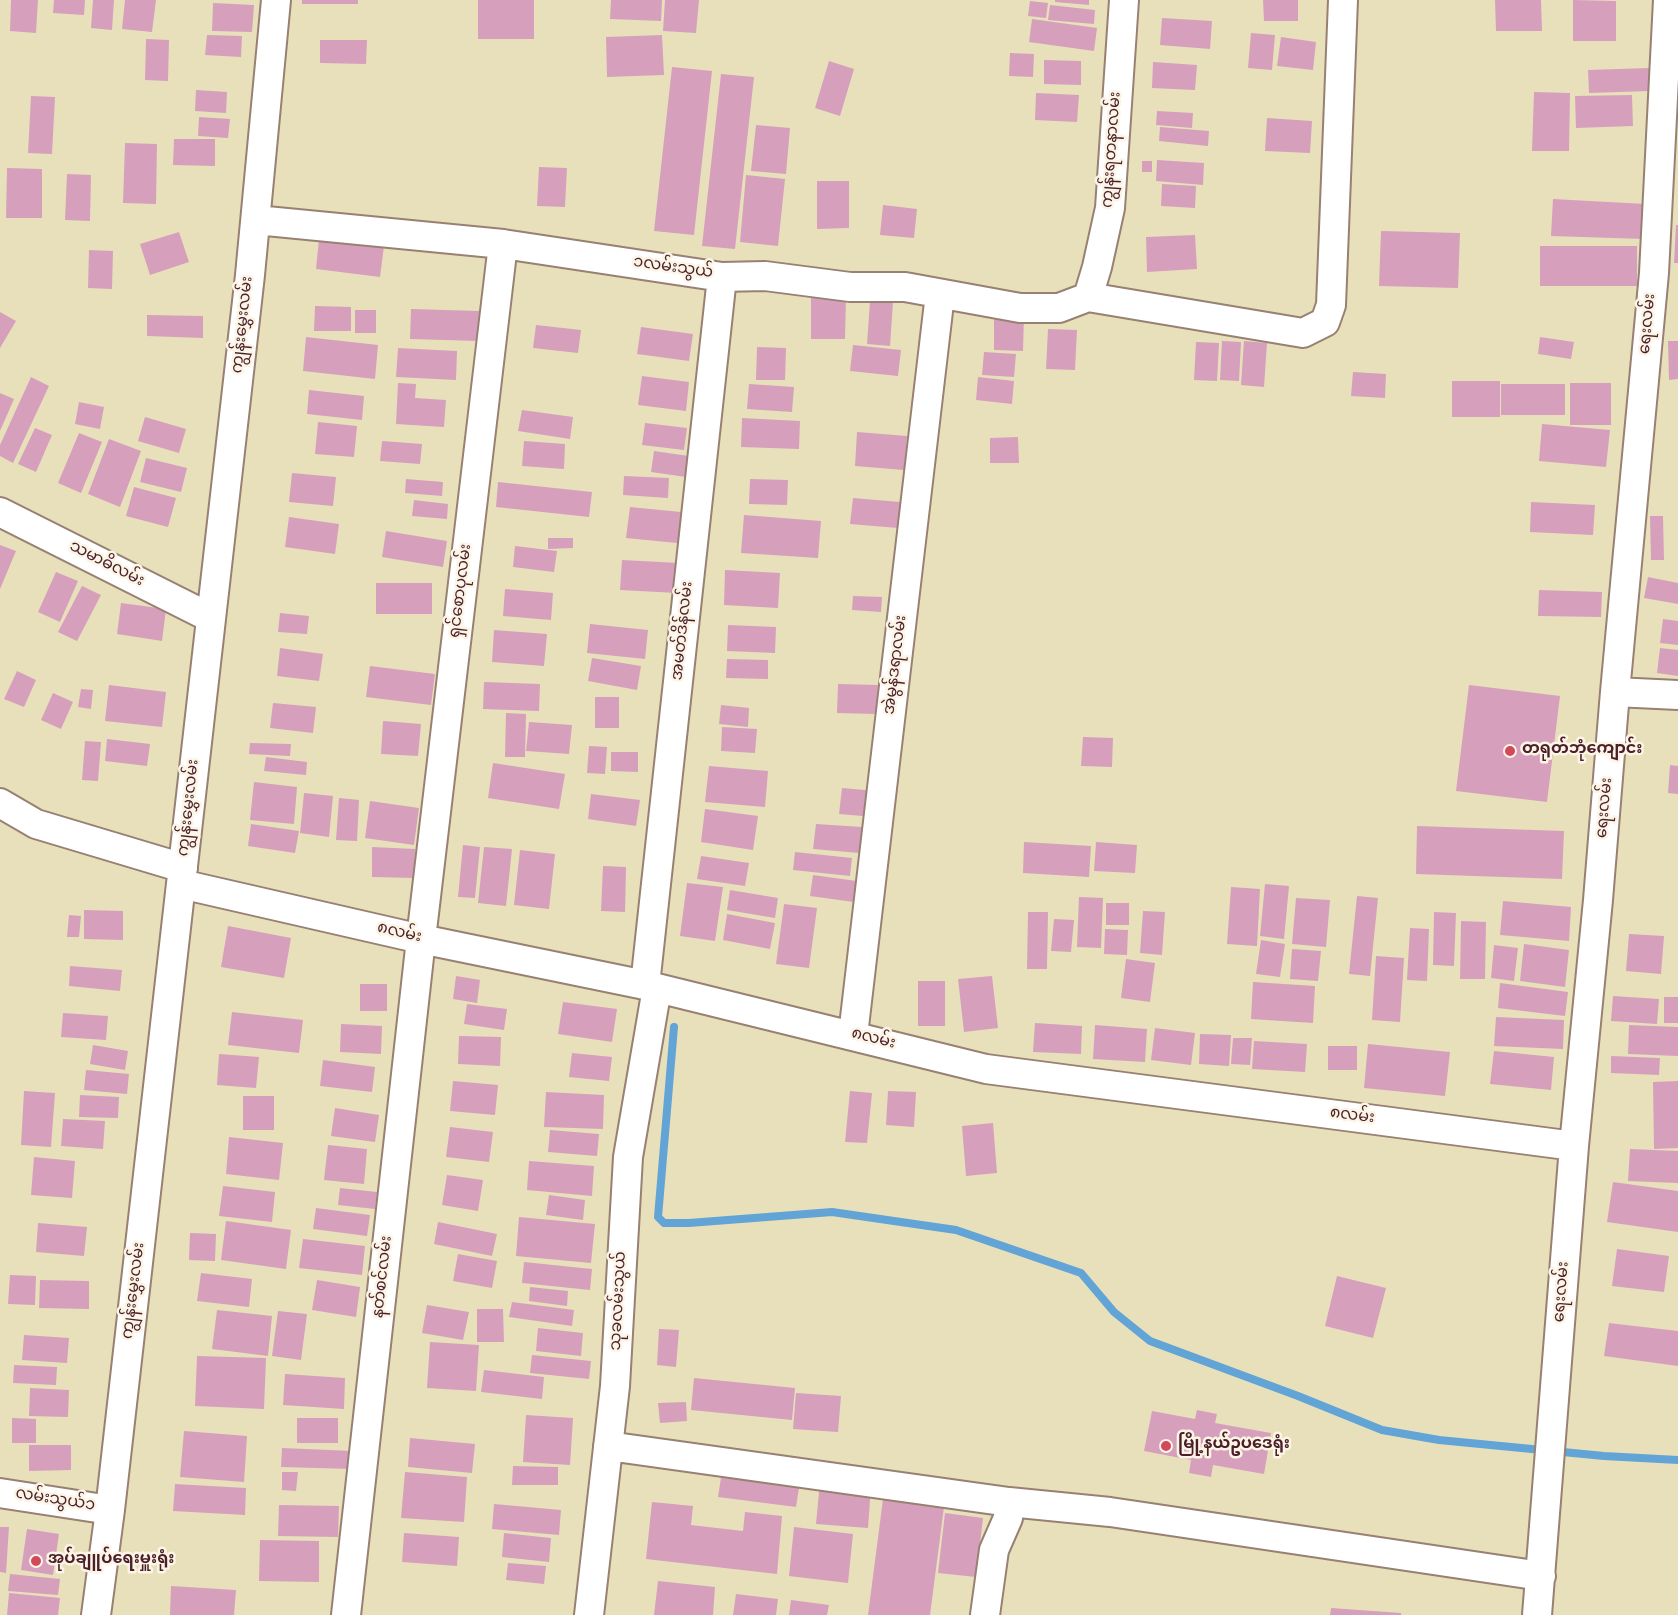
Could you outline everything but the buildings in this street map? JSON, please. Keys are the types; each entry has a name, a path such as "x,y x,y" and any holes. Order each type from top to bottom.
{"street":[{"name":"ကျွန်းမွှေးလမ်း","path":"96,1615 110,1510 256,220 276,0"},
{"name":"ကျွန်းရတနာလမ်း","path":"1088,297 1110,208 1124,0"},
{"path":"1088,297 1303,333 1325,322 1331,305 1343,0"},
{"name":"ရေးလမ်း","path":"1537,1615 1574,1146 1654,273 1668,0"},
{"name":"၁လမ်းသွယ်","path":"256,220 503,244 722,277 765,276 850,287 905,287 1020,308 1059,308 1088,297"},
{"name":"ရှင်စောပုလမ်း","path":"421,939 503,244"},
{"name":"အမတ်ဒိန်လမ်း","path":"651,987 722,277"},
{"name":"အဲမွန်ဒရာလမ်း","path":"853,1035 940,294"},
{"name":"သမာဓိလမ်း","path":"0,512 211,618"},
{"path":"1615,692 1678,695"},
{"name":"၈လမ်း","path":"0,803 36,824 182,876 421,939 651,987 986,1069 1574,1146"},
{"name":"နတ်စင်လမ်း","path":"346,1615 421,939"},
{"name":"သုခလမ်းသွယ်","path":"589,1615 615,1386 628,1156 651,987"},
{"path":"608,1446 1009,1502 1110,1512 1541,1576"},
{"name":"လမ်းသွယ်၁","path":"0,1493 110,1510"},
{"path":"985,1615 993,1550 1008,1518 1009,1502"}],"waterway":[{"path":"674,1027 658,1217 664,1223 832,1212 956,1230 1081,1273 1114,1312 1150,1341 1382,1430 1439,1440 1604,1456 1678,1460"}],"place":[{"name":"တရုတ်ဘုံကျောင်း","path":"1510,751"},
{"name":"မြို့နယ်ဥပဒေရုံး","path":"1166,1446"},
{"name":"အုပ်ချူပ်ရေးမှူးရုံး","path":"36,1561"}]}
